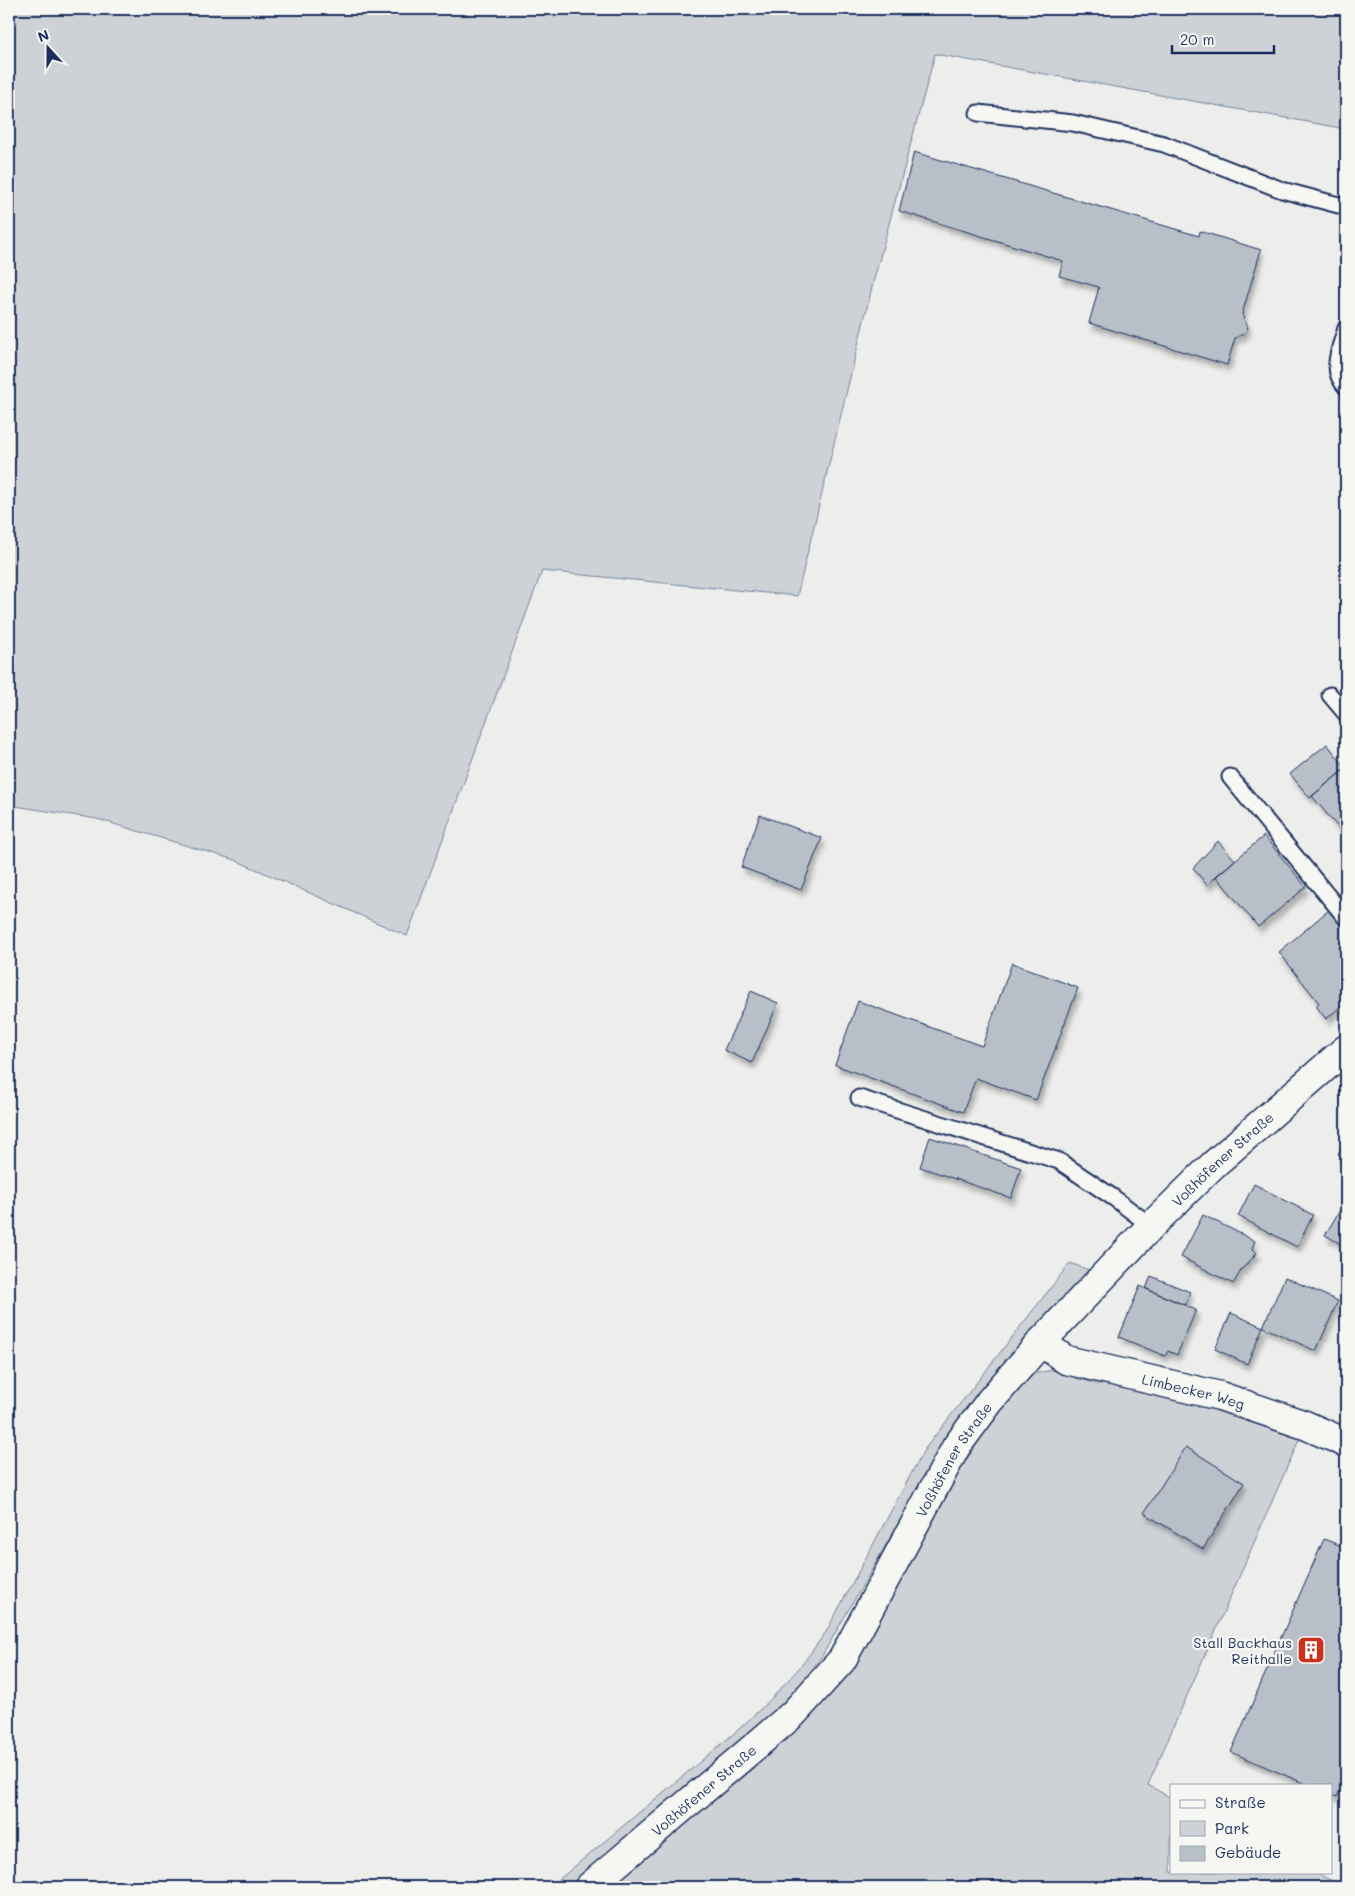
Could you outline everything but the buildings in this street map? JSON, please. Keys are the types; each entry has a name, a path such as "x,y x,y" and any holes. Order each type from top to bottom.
{"street":[{"name":"Voßhöfener Straße","path":"589,1887 793,1714 842,1660 956,1447 990,1401 1042,1342 1151,1226 1213,1166 1346,1048"},
{"name":"Limbecker Weg","path":"1042,1342 1066,1360 1220,1396 1305,1425 1346,1443"}],"lane":[{"path":"978,113 1073,123 1164,144 1282,190 1346,207"},
{"path":"1346,328 1336,361 1339,380 1346,387"},
{"path":"1330,695 1346,714"},
{"path":"1230,777 1346,918"},
{"path":"859,1098 1059,1161 1114,1198 1151,1226"}],"green space":[{"path":"9,9 1346,9 1346,129 935,54 873,283 797,596 542,571 407,936 235,860 97,819 9,805"},
{"path":"1070,1263 1089,1270 1037,1327 933,1463 822,1656 794,1693 654,1816 568,1887 550,1887 738,1730 771,1699 801,1666 826,1632 924,1450"},
{"path":"1052,1370 1097,1384 1152,1387 1302,1433 1148,1785 1170,1797 1170,1874 1317,1874 1346,1887 610,1887 769,1755 782,1740 990,1424 1033,1374"}],"place":[{"name":"Stall Backhaus Reithalle","path":"1311,1650"}]}
